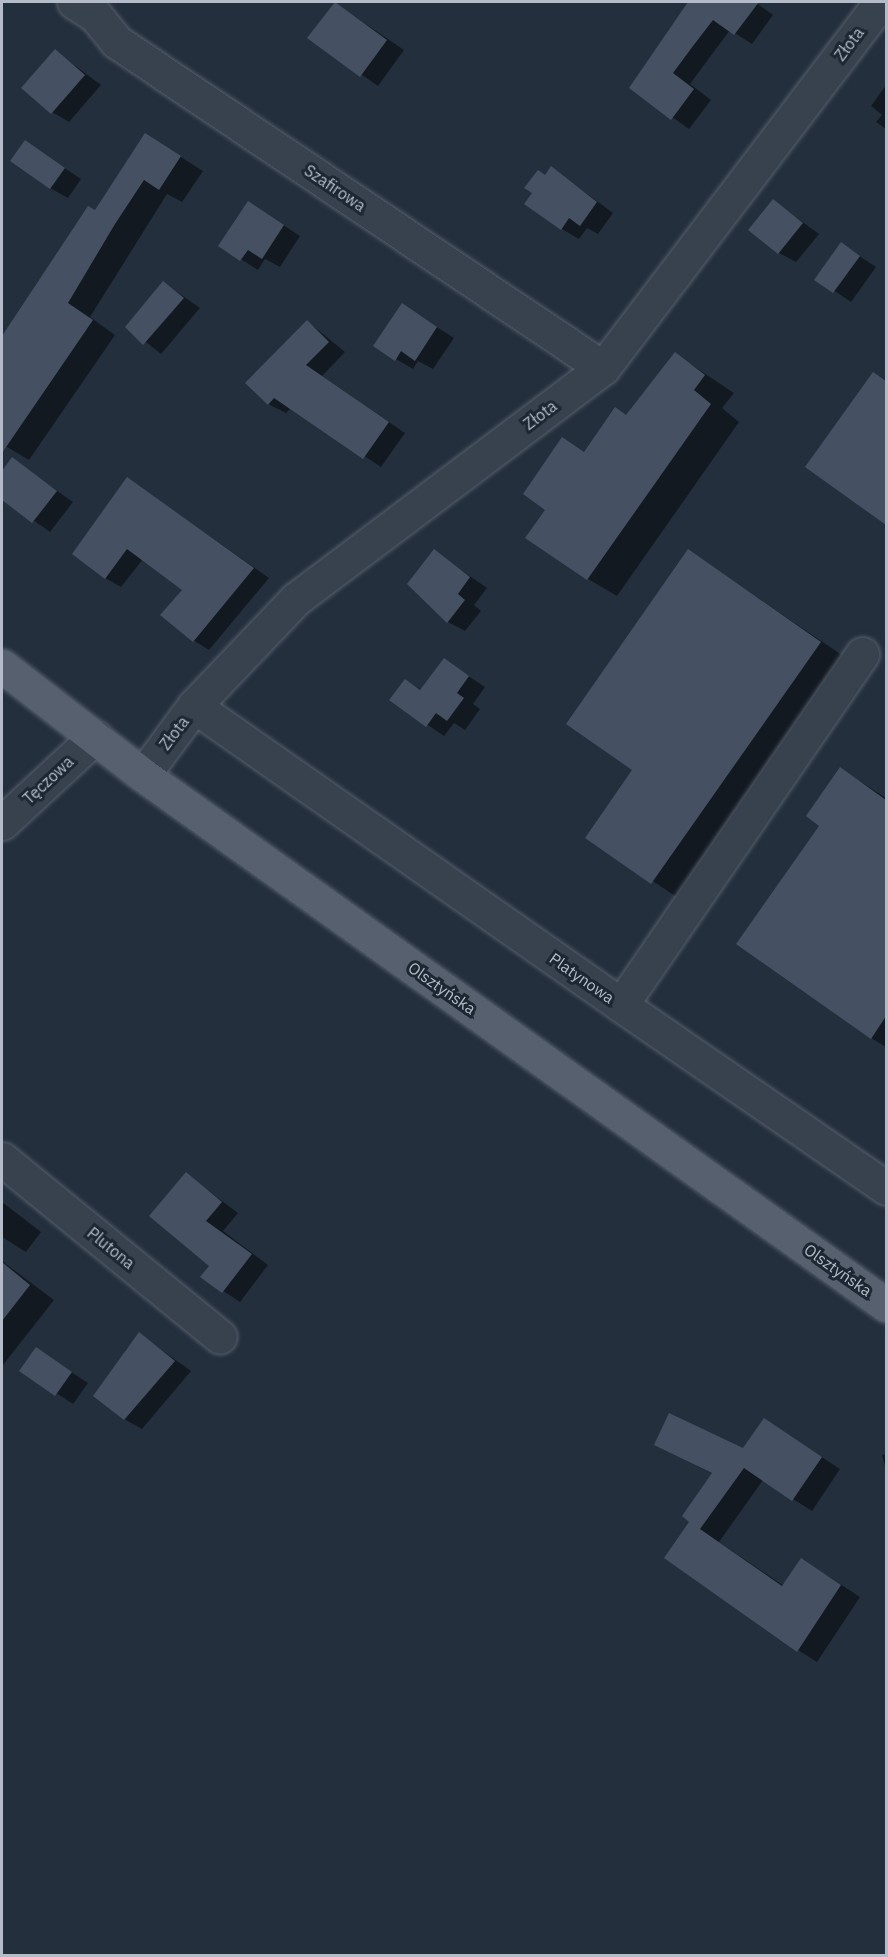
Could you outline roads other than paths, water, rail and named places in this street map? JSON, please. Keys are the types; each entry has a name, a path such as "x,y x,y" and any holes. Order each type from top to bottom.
{"main road":[{"name":"Olsztyńska","path":"2,666 142,775 886,1305"}],"street":[{"name":"Złota","path":"142,775 194,706 296,599 603,368 881,2"},
{"name":"Szafirowa","path":"89,6 117,42 603,368"},
{"name":"Platynowa","path":"194,706 621,1005 862,654"},
{"name":"Tęczowa","path":"2,823 95,737"},
{"path":"621,1005 886,1188"},
{"name":"Plutona","path":"2,1160 220,1337"}]}
